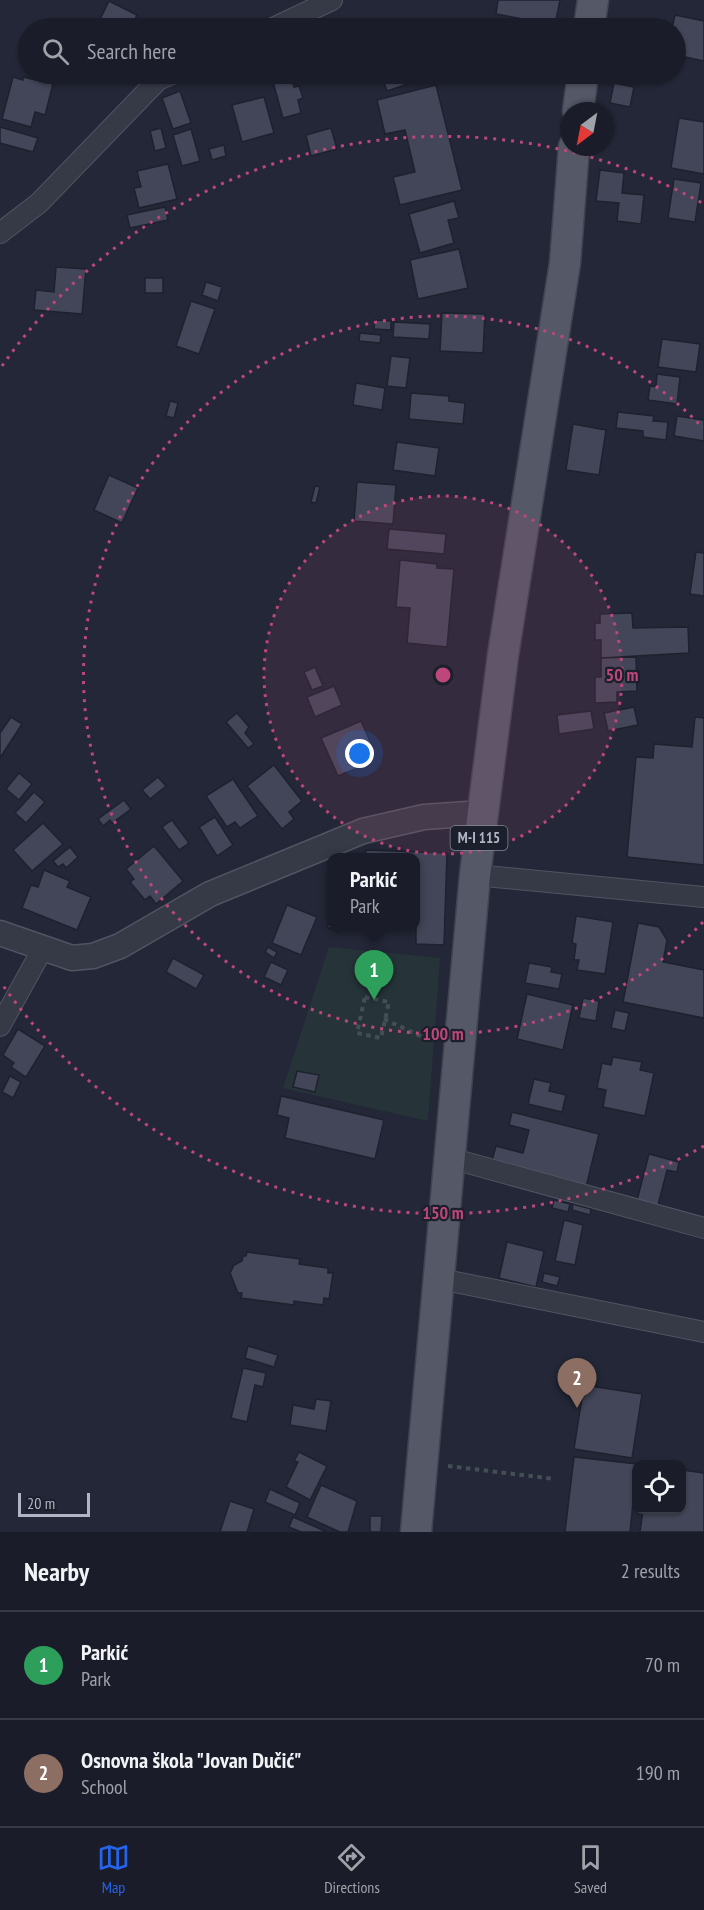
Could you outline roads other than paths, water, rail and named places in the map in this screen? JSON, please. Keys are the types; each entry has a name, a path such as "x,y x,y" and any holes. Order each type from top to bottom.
{"main road":[{"path":"590,18 593,0"},
{"path":"579,102 582,84"},
{"name":"M-I 115","path":"416,1532 475,875 503,655 565,263 573,156"}],"street":[{"path":"294,18 332,0"},
{"path":"0,233 39,203 154,84"},
{"path":"0,933 42,950 72,958 93,956 120,946 210,894 363,831 424,817 483,813"},
{"path":"475,875 704,897"},
{"path":"0,1026 42,950"},
{"path":"450,1158 704,1228"},
{"path":"440,1280 704,1332"}],"place":[{"name":"Parkić","path":"374,1000"},
{"name":"Osnovna škola \"Jovan Dučić\"","path":"577,1408"}]}
